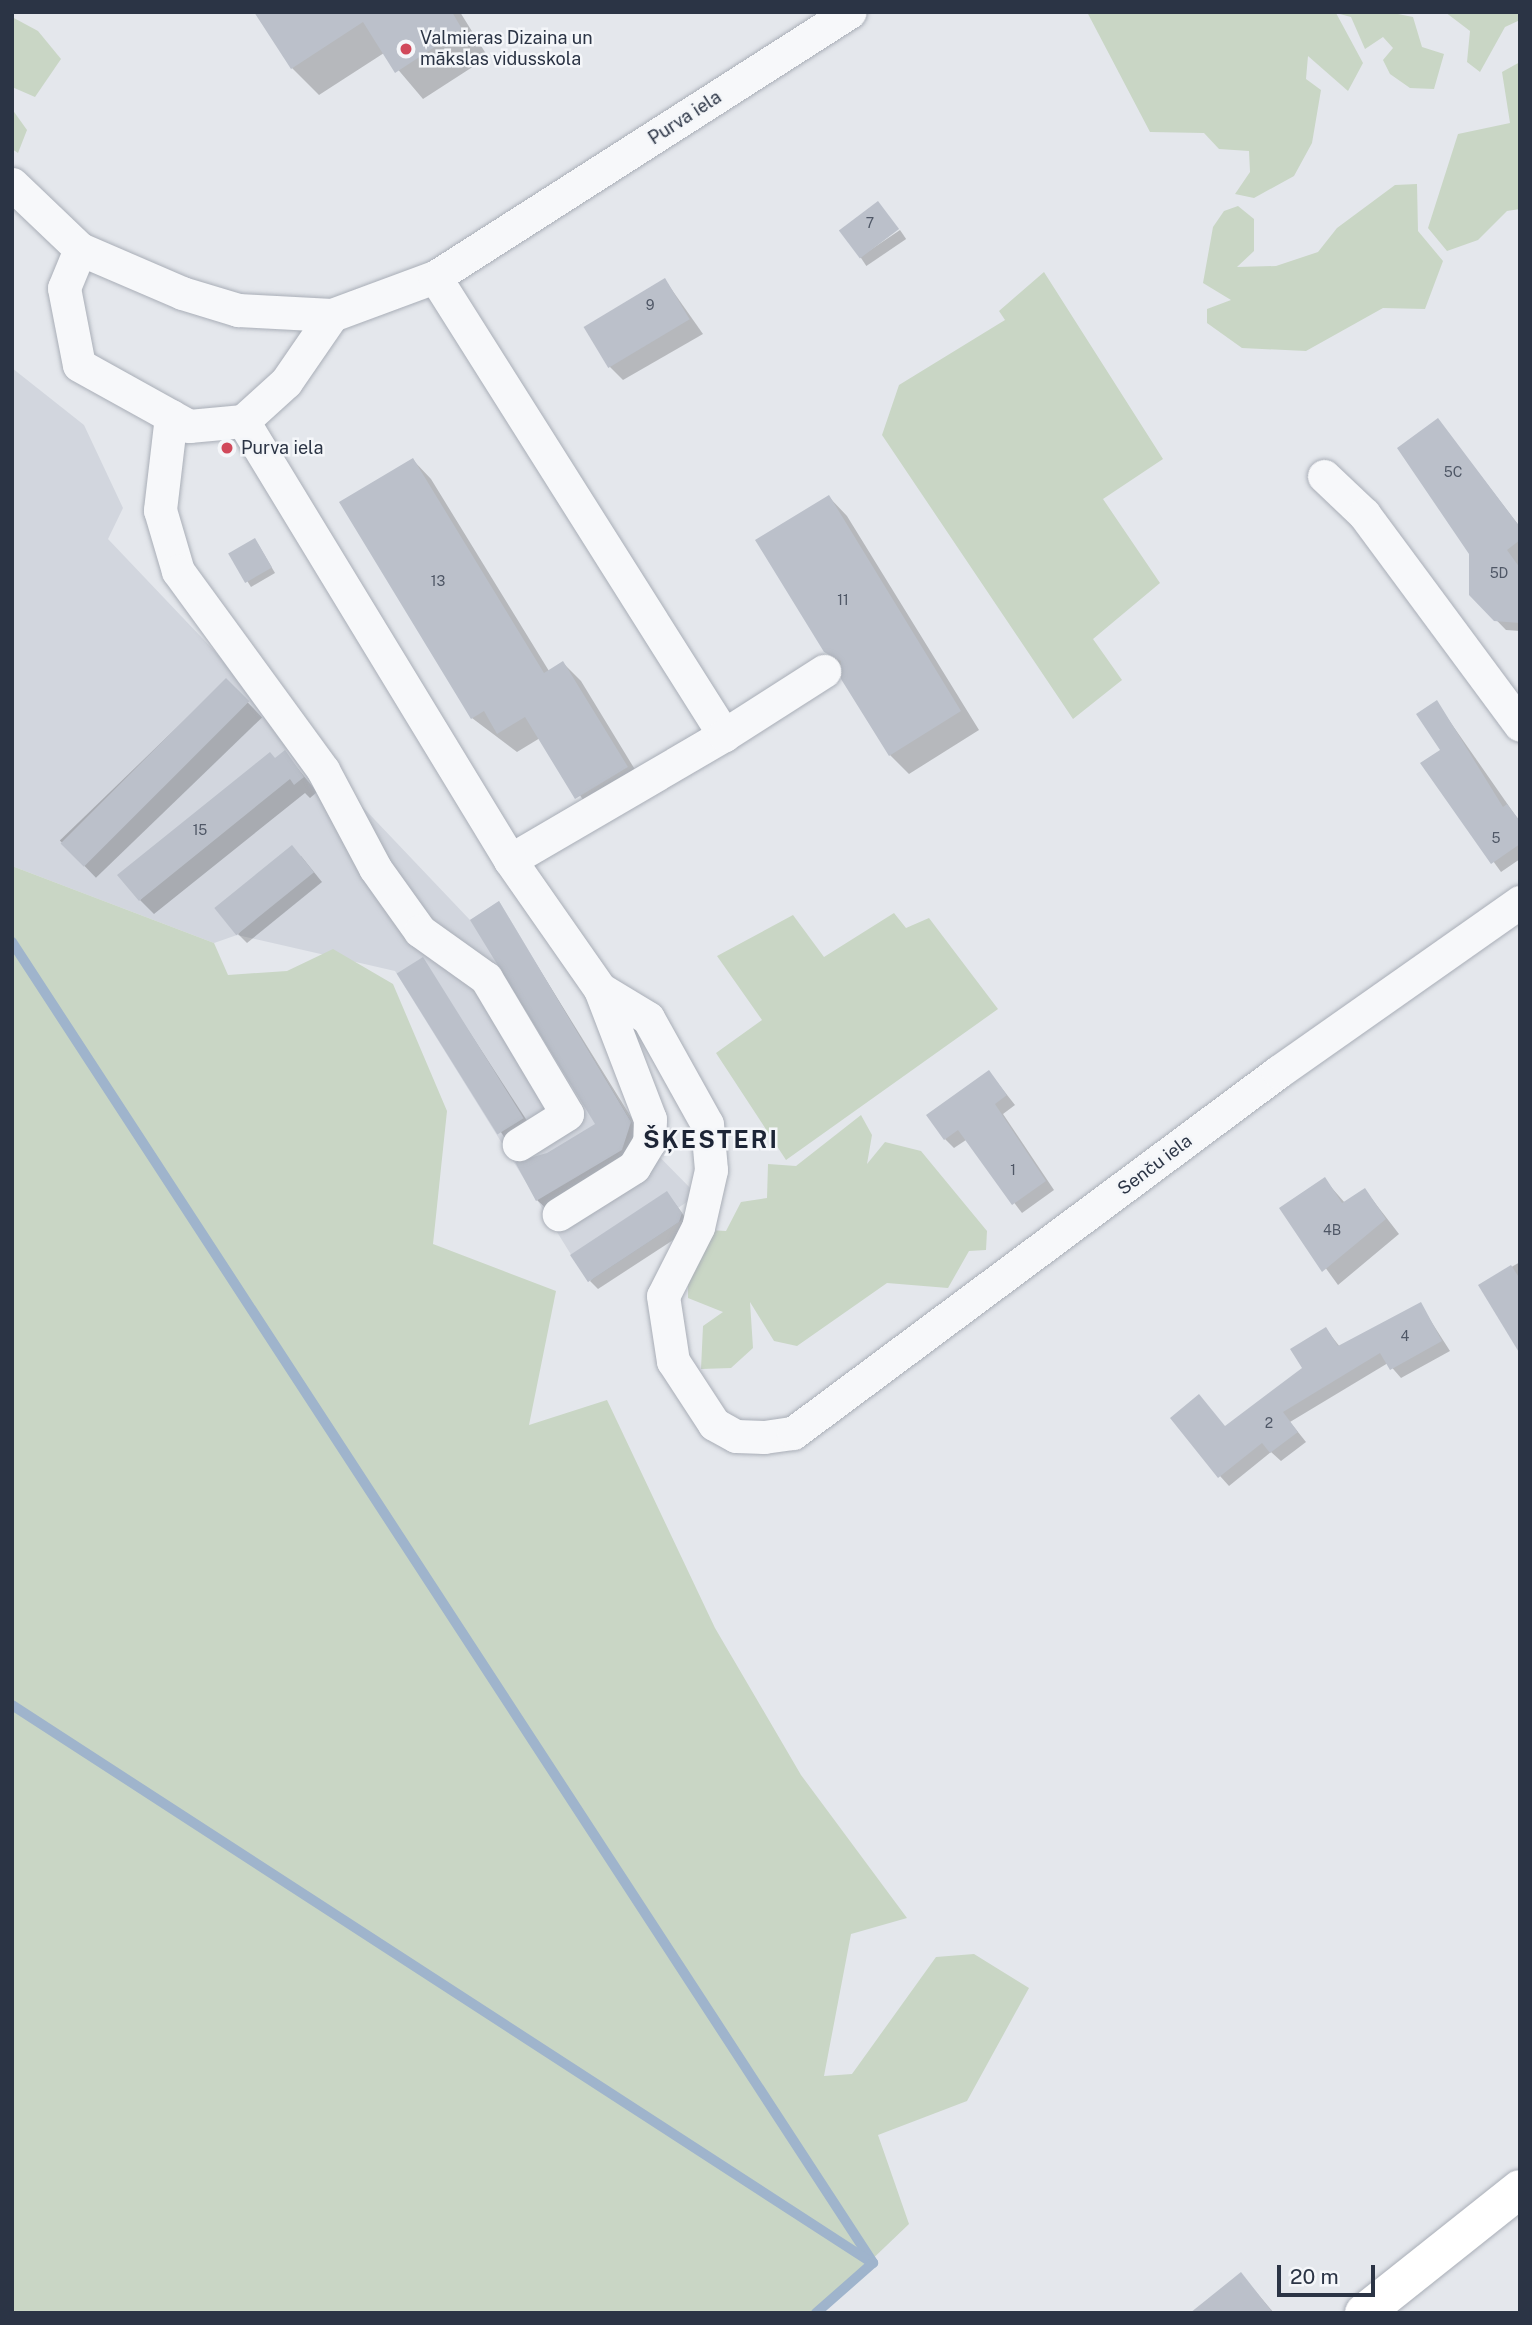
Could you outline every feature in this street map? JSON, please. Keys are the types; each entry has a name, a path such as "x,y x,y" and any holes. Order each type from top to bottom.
{"street":[{"name":"Purva iela","path":"12,184 80,249 238,310 332,316 435,277 850,12"},
{"path":"80,249 64,288 79,365 189,426 243,421 286,382 332,316"},
{"path":"435,277 724,735"},
{"path":"171,416 160,510 178,571 323,770 375,868 420,932 493,989 567,1114 519,1144"},
{"path":"243,421 510,860 600,989 650,1119 649,1142 635,1167 559,1214"},
{"path":"1324,476 1364,514 1520,725"},
{"path":"510,860 724,735 824,671"},
{"name":"Senču iela","path":"600,989 648,1018 707,1124 711,1170 698,1227 663,1296 673,1361 714,1424 736,1436 793,1433 1278,1072 1520,902"},
{"path":"1364,2313 1520,2189"}],"shaded area":[{"path":"12,368 84,425 123,508 108,539 470,920 499,901 641,1138 697,1195 678,1208 685,1218 588,1282 395,971 237,935 214,943 12,866"}],"green space":[{"path":"1087,12 1388,12 1413,17 1422,47 1444,54 1434,89 1410,88 1390,74 1383,60 1393,48 1383,37 1365,49 1351,17 1336,13 1363,63 1348,91 1308,56 1306,79 1321,90 1312,143 1294,176 1254,198 1235,194 1250,172 1249,151 1219,149 1204,133 1150,132"},
{"path":"1445,12 1520,12 1520,20 1505,27 1480,72 1467,62 1470,31"},
{"path":"12,17 38,31 61,59 35,97 12,87"},
{"path":"1520,62 1520,209 1507,211 1478,240 1447,251 1428,228 1458,134 1510,123 1502,72"},
{"path":"12,109 27,130 18,153 12,149"},
{"path":"1417,184 1418,231 1443,261 1425,309 1383,308 1306,351 1242,348 1207,323 1207,309 1231,300 1203,283 1213,227 1224,211 1238,206 1254,219 1254,251 1237,267 1276,266 1318,252 1337,228 1395,185"},
{"path":"1044,272 1163,459 1103,499 1160,583 1093,639 1122,680 1073,719 882,435 899,385 1005,320 999,311"},
{"path":"12,866 214,943 228,975 287,971 333,949 393,984 447,1111 433,1244 556,1291 529,1425 607,1400 715,1628 801,1775 907,1918 851,1934 824,2076 852,2074 936,1957 974,1954 1029,1988 967,2101 878,2135 909,2224 816,2313 12,2313"},
{"path":"894,913 906,928 929,918 998,1009 786,1160 716,1053 762,1020 717,956 793,915 824,957"},
{"path":"861,1115 872,1135 867,1164 885,1142 921,1151 987,1231 986,1250 969,1251 948,1288 887,1283 797,1346 774,1341 750,1302 753,1348 731,1368 701,1369 703,1326 723,1312 688,1298 688,1265 709,1230 726,1231 741,1202 767,1198 768,1164 796,1166"}],"building":[{"name":"Valmieras Dizaina un mākslas vidusskola","path":"254,12 452,12 462,29 395,73 363,22 291,69"},
{"path":"878,201 899,229 860,258 839,230"},
{"path":"665,278 690,319 608,368 584,327"},
{"path":"1438,418 1520,527 1520,540 1507,550 1520,568 1520,623 1494,621 1469,595 1469,554 1397,448"},
{"path":"413,458 544,673 563,661 628,767 575,799 525,717 497,734 484,711 471,719 339,502"},
{"path":"829,495 961,711 889,756 841,679 841,661 824,652 755,540"},
{"path":"255,538 272,567 245,583 228,554"},
{"path":"226,678 249,701 84,867 61,843"},
{"path":"1437,700 1503,807 1507,804 1520,821 1520,844 1491,864 1420,763 1440,750 1416,714"},
{"path":"285,750 304,777 294,785 290,779 139,901 117,875 270,752 275,758"},
{"path":"292,845 314,872 236,935 214,908"},
{"path":"499,901 631,1122 622,1150 536,1201 515,1162 547,1153 595,1124 470,920"},
{"path":"423,957 524,1118 497,1135 397,973"},
{"path":"989,1070 1007,1095 995,1104 1046,1181 1012,1205 958,1130 944,1140 926,1115"},
{"path":"1325,1177 1342,1203 1365,1188 1386,1219 1322,1272 1279,1208"},
{"path":"667,1191 682,1213 679,1222 588,1282 570,1255"},
{"path":"1511,1265 1520,1279 1520,1354 1478,1285"},
{"path":"1421,1302 1442,1341 1390,1370 1380,1353 1283,1412 1298,1432 1270,1453 1262,1443 1218,1478 1170,1418 1199,1394 1225,1426 1302,1368 1290,1349 1326,1327 1338,1346"},
{"path":"1241,2272 1273,2313 1190,2313"}],"waterway":[{"path":"12,942 873,2263"},
{"path":"12,1705 869,2261"},
{"path":"816,2313 873,2263"}],"place":[{"name":"Valmieras Dizaina un mākslas vidusskola","path":"406,49"},
{"name":"Purva iela","path":"227,448"}],"district":[{"name":"ŠĶESTERI","path":"711,1140"}]}
